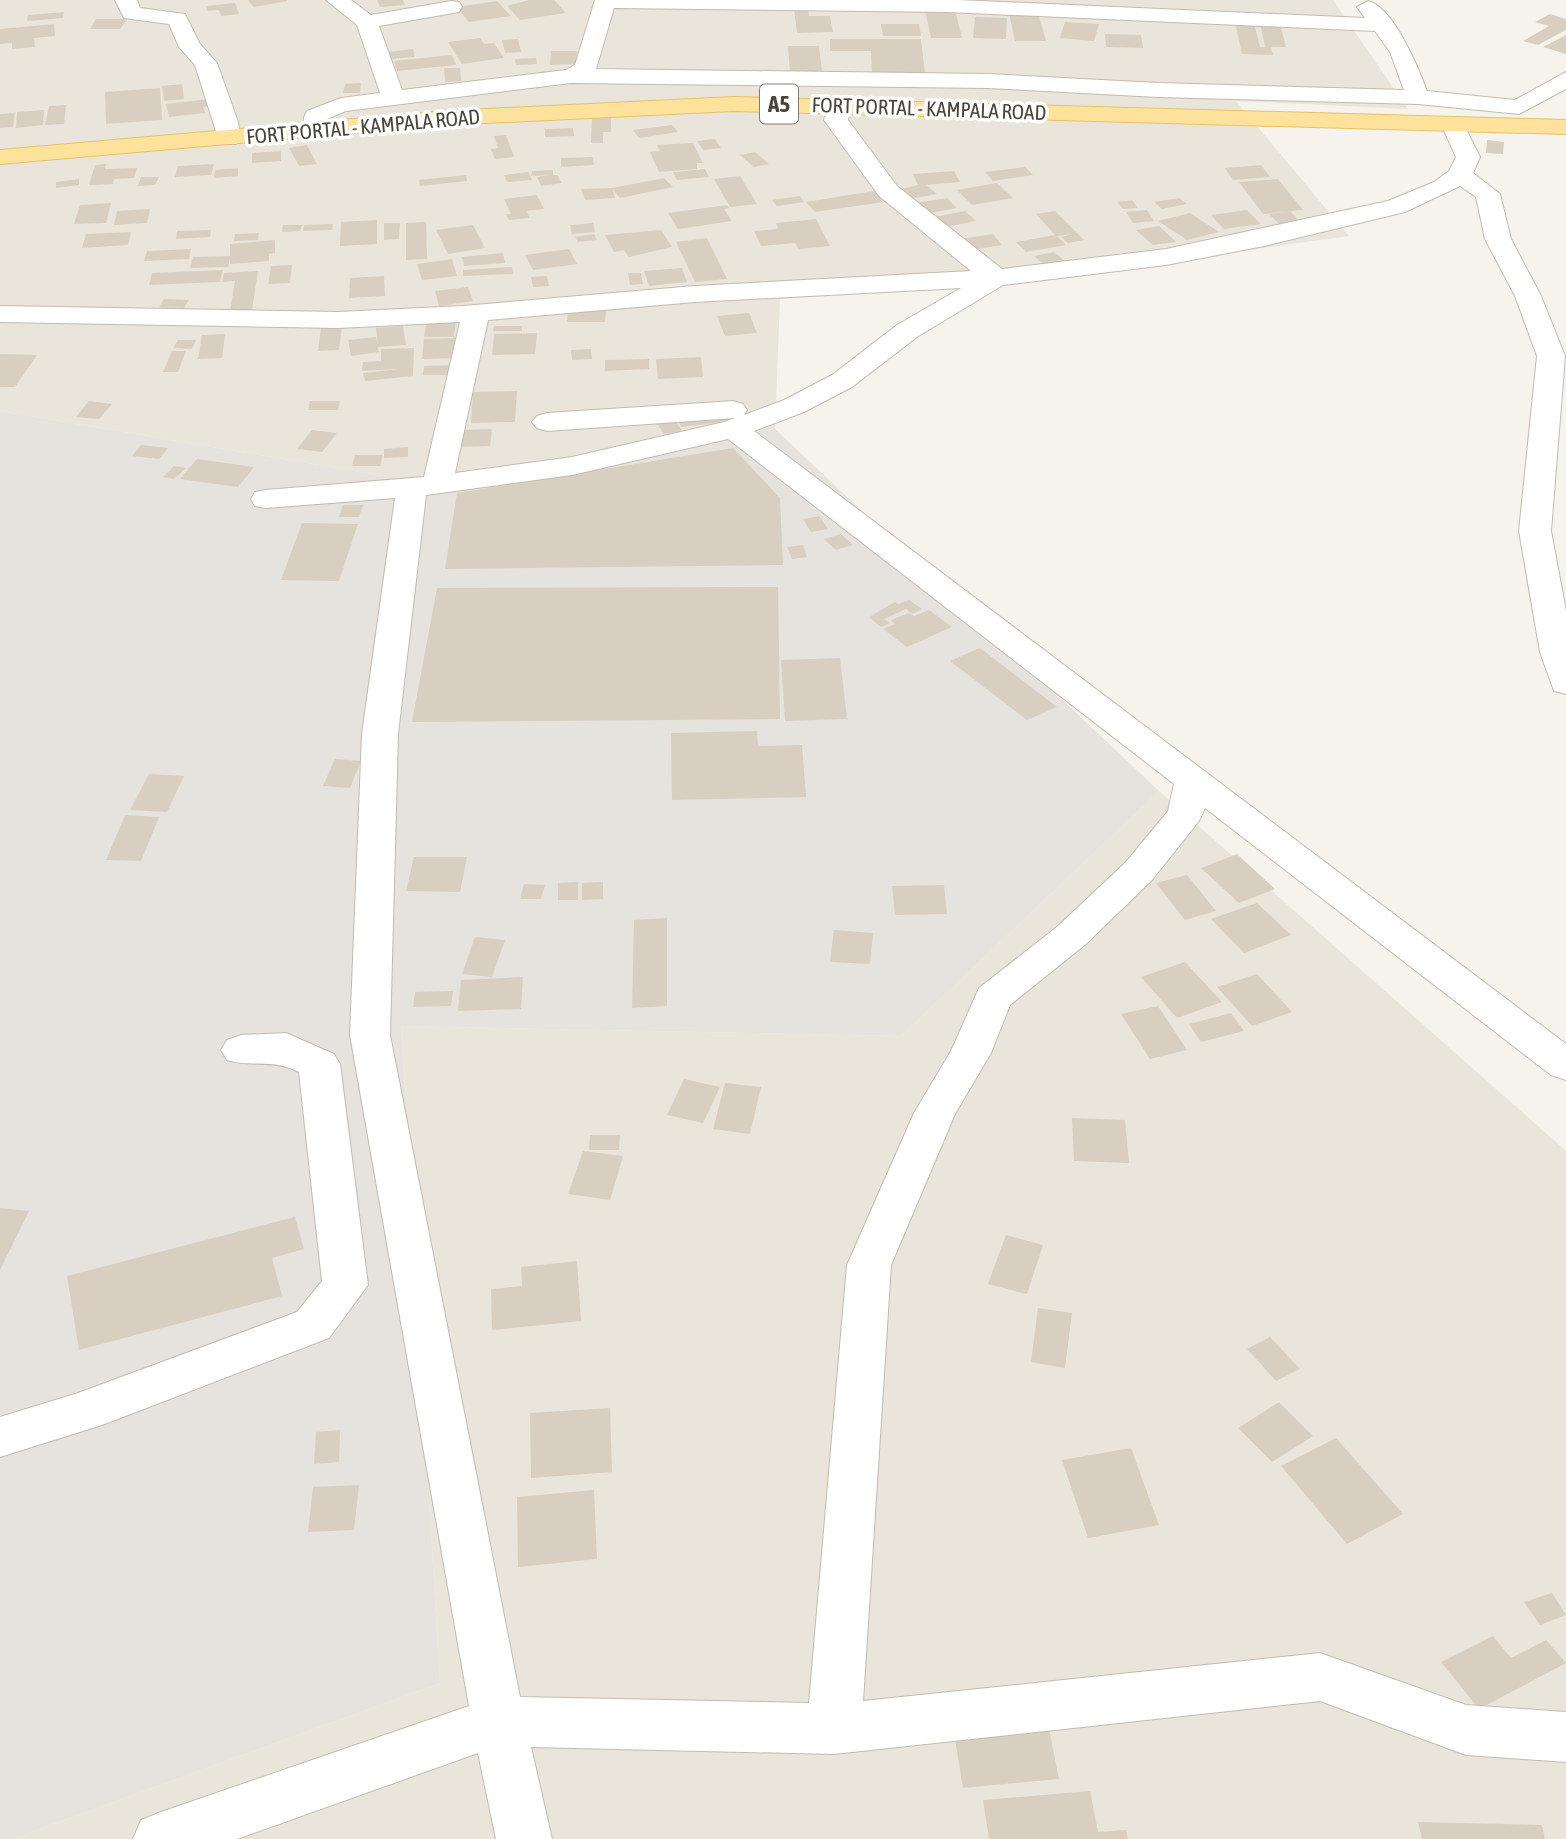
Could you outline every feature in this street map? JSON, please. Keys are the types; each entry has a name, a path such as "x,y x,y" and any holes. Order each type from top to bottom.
{"main road":[{"name":"FORT PORTAL - KAMPALA ROAD","path":"0,157 542,111 838,104 1453,124 1520,116 1562,127"}],"street":[{"path":"126,0 132,13 177,19 190,47 206,63 226,122 228,139"},
{"path":"337,0 367,22 393,99"},
{"path":"571,76 585,69 606,0 947,6 1384,25"},
{"path":"1362,0 1384,25 1401,51 1418,97"},
{"path":"367,22 451,7"},
{"path":"316,130 315,116 320,111 341,105 571,76 988,81 1158,90 1418,97 1520,116 1566,79"},
{"path":"838,104 836,120 888,191 996,278"},
{"path":"0,314 338,320 695,294 996,278 1166,257 1264,239 1396,207 1443,187 1460,175 1468,157 1453,124"},
{"path":"1460,175 1488,194 1498,239 1528,296 1551,356 1535,531 1557,652 1566,684"},
{"path":"266,499 425,486 572,466 733,429 794,406 842,381 906,331 996,278"},
{"path":"476,312 425,486 380,734 370,1035 498,1721 524,1839"},
{"path":"547,422 794,406"},
{"path":"733,429 1566,1065"},
{"path":"834,1730 869,1265 935,1113 971,1054 993,998 1072,935 1139,871 1186,813 1193,781"},
{"path":"0,1437 85,1411 313,1325 345,1285 319,1064 286,1048 241,1050"},
{"path":"161,1839 498,1721 834,1730 1320,1677 1466,1730 1566,1737"}],"shaded area":[{"path":"0,0 1333,0 1408,109 1236,101 1349,236 1031,280 780,299 775,429 407,480 0,411"},
{"path":"0,411 407,480 775,429 1159,791 901,1036 401,1026 440,1683 12,1839 0,1839"},
{"path":"1159,791 1566,1151 1566,1839 12,1839 440,1683 401,1026 901,1036"}],"building":[{"path":"248,0 287,0 287,1 254,7"},
{"path":"377,0 403,0 405,5 380,7"},
{"path":"529,0 554,0 566,13 520,20 507,6"},
{"path":"497,1 511,16 469,22 456,7"},
{"path":"235,3 239,14 221,16 219,10 207,11 206,6"},
{"path":"794,8 808,8 809,16 830,16 833,32 797,33"},
{"path":"925,10 955,10 962,38 931,38"},
{"path":"64,12 63,18 27,21 28,15"},
{"path":"1009,13 1038,13 1046,41 1015,41"},
{"path":"1550,14 1566,19 1566,30 1538,45 1523,41 1549,26 1535,22"},
{"path":"975,17 1007,18 1006,39 973,38"},
{"path":"96,19 127,19 120,29 90,29"},
{"path":"1065,22 1099,24 1094,41 1060,38"},
{"path":"1235,22 1254,23 1260,47 1265,47 1260,23 1280,23 1286,47 1271,47 1273,55 1242,54"},
{"path":"54,24 55,36 34,38 35,47 12,49 12,43 0,44 0,29"},
{"path":"881,24 919,24 921,36 883,36"},
{"path":"1105,34 1141,35 1143,48 1106,47"},
{"path":"1566,35 1566,54 1543,47"},
{"path":"480,38 484,44 494,43 504,58 462,64 448,42"},
{"path":"518,39 521,52 505,53 502,40"},
{"path":"830,39 921,39 925,74 872,74 871,51 830,51"},
{"path":"788,46 819,46 822,72 790,72"},
{"path":"413,49 415,57 391,59 388,52"},
{"path":"551,51 577,51 576,64 550,65"},
{"path":"452,55 456,65 397,71 394,61"},
{"path":"536,58 537,64 516,65 515,59"},
{"path":"444,68 460,68 461,81 445,82"},
{"path":"361,83 360,93 343,93 345,84"},
{"path":"182,84 184,99 164,101 162,86"},
{"path":"160,88 162,120 106,124 105,92"},
{"path":"210,99 212,106 203,107 205,113 169,117 166,104"},
{"path":"66,105 64,124 45,125 49,106"},
{"path":"44,110 43,125 16,128 17,112"},
{"path":"15,113 13,127 0,128 0,114"},
{"path":"611,116 611,132 603,132 603,143 591,143 592,117"},
{"path":"672,125 678,132 639,138 633,130"},
{"path":"573,128 574,136 545,137 545,129"},
{"path":"506,135 514,157 495,159 491,149 498,148 494,136"},
{"path":"715,139 721,148 703,150 697,141"},
{"path":"1487,140 1504,142 1503,154 1486,153"},
{"path":"693,143 703,163 697,163 697,169 659,172 650,152 660,151 657,145"},
{"path":"307,145 317,164 299,166 289,148"},
{"path":"281,151 281,161 252,163 252,153"},
{"path":"755,152 769,164 754,167 740,155"},
{"path":"593,157 594,165 561,167 561,158"},
{"path":"106,164 105,169 137,168 134,178 114,179 113,184 89,185 95,165"},
{"path":"214,164 211,175 175,177 178,166"},
{"path":"1261,165 1270,177 1233,180 1225,168"},
{"path":"1025,167 1033,175 993,181 985,172"},
{"path":"238,168 238,176 214,178 215,170"},
{"path":"705,169 709,177 677,180 673,172"},
{"path":"553,170 553,175 557,175 562,183 541,186 537,177 550,175 531,176 532,171"},
{"path":"954,171 960,182 926,185 937,194 908,199 897,190 918,185 913,174"},
{"path":"528,172 532,180 507,182 504,175"},
{"path":"466,175 467,181 420,186 419,180"},
{"path":"740,176 757,204 730,207 714,179"},
{"path":"141,177 159,177 155,185 138,186"},
{"path":"664,178 673,187 620,198 613,190 615,198 585,200 581,189 612,188"},
{"path":"79,179 79,185 56,188 56,182"},
{"path":"1278,179 1303,210 1290,211 1299,221 1279,224 1269,214 1284,212 1263,214 1239,182"},
{"path":"997,183 1013,198 972,205 957,190"},
{"path":"874,191 883,202 815,212 806,202"},
{"path":"537,195 544,209 526,211 530,218 509,220 506,214 511,214 504,199"},
{"path":"800,196 804,202 777,206 772,200"},
{"path":"947,198 957,208 925,214 915,203"},
{"path":"1179,198 1187,204 1162,209 1154,202"},
{"path":"1132,200 1138,208 1123,209 1117,202"},
{"path":"111,203 106,223 74,224 80,205"},
{"path":"727,205 729,208 724,209 732,221 678,229 668,213"},
{"path":"150,209 147,223 114,225 117,211"},
{"path":"1147,210 1154,221 1133,223 1126,212"},
{"path":"1247,210 1261,224 1224,229 1211,215"},
{"path":"965,211 976,221 945,227 934,217"},
{"path":"1055,211 1084,240 1068,243 1061,237 1072,234 1057,236 1066,245 1026,252 1016,242 1055,235 1036,214"},
{"path":"1190,213 1219,232 1187,240 1158,221"},
{"path":"816,219 830,246 799,249 795,243 761,246 754,231 778,229 776,223"},
{"path":"377,220 377,244 340,246 341,222"},
{"path":"426,222 427,259 406,260 406,223"},
{"path":"384,223 400,223 399,239 384,240"},
{"path":"593,223 595,232 572,234 570,225"},
{"path":"333,224 332,230 303,231 304,225"},
{"path":"283,225 302,225 300,231 282,232"},
{"path":"473,225 485,248 448,254 436,230"},
{"path":"1159,226 1176,242 1153,245 1136,230"},
{"path":"211,230 210,237 176,239 177,231"},
{"path":"661,230 672,247 629,257 624,250 614,252 605,235"},
{"path":"131,232 128,245 82,248 86,234"},
{"path":"259,233 258,240 234,241 235,234"},
{"path":"594,234 597,240 578,242 575,237"},
{"path":"993,234 1002,245 964,251 954,240"},
{"path":"707,238 727,279 695,282 676,242"},
{"path":"275,240 275,253 269,254 269,261 230,264 230,257 228,267 190,268 193,257 230,256 230,244"},
{"path":"191,249 189,259 144,261 147,251"},
{"path":"569,249 577,264 533,270 525,255"},
{"path":"1054,252 1065,261 1045,265 1034,256"},
{"path":"503,253 505,263 464,266 462,257"},
{"path":"452,259 457,276 422,280 417,264"},
{"path":"292,265 290,283 268,284 271,266"},
{"path":"512,267 513,274 463,276 463,270"},
{"path":"682,268 687,282 649,286 644,271"},
{"path":"223,270 220,282 149,285 152,273"},
{"path":"258,271 252,310 230,311 235,281 222,282 224,273"},
{"path":"628,273 641,273 643,284 630,285"},
{"path":"384,276 385,296 349,298 350,278"},
{"path":"547,276 549,286 533,287 531,277"},
{"path":"468,287 473,301 439,306 435,291"},
{"path":"164,299 189,300 184,308 159,307"},
{"path":"606,309 605,322 567,322 568,310"},
{"path":"749,313 757,333 725,336 717,316"},
{"path":"456,320 454,337 424,337 427,321"},
{"path":"342,326 339,350 318,351 321,327"},
{"path":"403,326 406,345 378,347 379,352 351,356 348,340 376,337 378,345 376,328"},
{"path":"494,326 522,326 522,331 493,331"},
{"path":"537,333 535,354 492,355 494,334"},
{"path":"225,334 222,358 198,359 202,335"},
{"path":"457,338 457,358 422,359 424,339"},
{"path":"178,340 196,340 192,349 173,348"},
{"path":"414,348 413,376 365,381 363,373 398,369 362,371 363,362 381,361 381,349"},
{"path":"591,349 592,359 572,360 571,350"},
{"path":"172,351 186,351 178,372 163,372"},
{"path":"0,354 37,355 15,387 0,387"},
{"path":"701,357 703,377 658,379 656,359"},
{"path":"649,359 649,369 605,371 605,360"},
{"path":"456,365 454,375 423,375 424,366"},
{"path":"517,391 515,422 471,423 473,392"},
{"path":"89,401 112,404 99,419 76,417"},
{"path":"310,401 340,401 338,410 308,410"},
{"path":"728,413 731,421 681,427 678,419"},
{"path":"674,419 682,431 664,434 656,422"},
{"path":"492,429 490,446 456,447 459,430"},
{"path":"312,430 337,433 322,452 297,449"},
{"path":"141,445 168,448 159,459 132,456"},
{"path":"408,447 408,457 384,458 384,449"},
{"path":"733,448 780,498 783,565 445,569 457,493"},
{"path":"355,455 383,455 380,466 352,466"},
{"path":"197,459 254,467 238,487 180,479"},
{"path":"174,466 186,468 174,479 163,477"},
{"path":"343,505 363,505 359,517 339,517"},
{"path":"819,516 828,529 811,532 803,519"},
{"path":"302,523 358,524 339,581 281,580"},
{"path":"841,534 853,545 836,550 824,539"},
{"path":"803,545 807,557 792,559 787,547"},
{"path":"778,587 780,719 412,722 437,588"},
{"path":"909,600 922,609 912,614 906,609 884,619 890,623 881,627 869,617 895,602 898,604"},
{"path":"929,610 952,627 907,647 883,629 895,624 891,620 909,613 914,616"},
{"path":"980,648 1057,707 1027,720 950,661"},
{"path":"840,658 847,719 785,721 781,660"},
{"path":"757,731 758,746 802,745 806,797 672,800 671,733"},
{"path":"335,759 361,761 350,788 323,786"},
{"path":"149,774 184,776 167,812 130,810"},
{"path":"125,815 159,817 141,861 106,860"},
{"path":"1237,854 1275,889 1239,903 1201,868"},
{"path":"414,857 467,857 460,892 406,891"},
{"path":"1187,875 1216,911 1185,920 1156,883"},
{"path":"578,882 578,900 558,900 558,883"},
{"path":"603,882 603,899 582,900 582,883"},
{"path":"524,884 545,885 541,899 520,899"},
{"path":"944,885 947,914 895,915 892,886"},
{"path":"1257,903 1291,935 1244,953 1211,919"},
{"path":"667,918 667,1006 632,1008 634,920"},
{"path":"834,930 873,933 870,964 830,962"},
{"path":"475,937 505,940 492,977 462,974"},
{"path":"1185,962 1222,1002 1177,1018 1141,977"},
{"path":"1257,974 1292,1012 1252,1026 1217,987"},
{"path":"523,977 521,1009 458,1011 461,980"},
{"path":"453,991 451,1006 413,1007 415,992"},
{"path":"1158,1006 1187,1050 1150,1059 1121,1014"},
{"path":"1231,1013 1244,1031 1201,1042 1189,1024"},
{"path":"684,1079 720,1087 703,1123 667,1115"},
{"path":"725,1083 761,1087 750,1134 713,1129"},
{"path":"1072,1118 1125,1120 1129,1163 1074,1161"},
{"path":"590,1135 620,1135 619,1150 589,1150"},
{"path":"583,1151 623,1156 610,1200 568,1194"},
{"path":"0,1208 29,1211 0,1270"},
{"path":"295,1217 304,1249 272,1258 282,1296 79,1350 67,1276"},
{"path":"1006,1235 1043,1245 1027,1294 988,1284"},
{"path":"577,1261 581,1321 492,1330 491,1289 522,1286 521,1267"},
{"path":"1038,1308 1072,1313 1065,1368 1031,1362"},
{"path":"1270,1337 1300,1369 1276,1381 1247,1349"},
{"path":"1279,1402 1313,1436 1272,1462 1238,1428"},
{"path":"610,1408 612,1472 531,1478 530,1413"},
{"path":"340,1430 339,1462 314,1464 316,1432"},
{"path":"1336,1438 1403,1514 1347,1544 1281,1466"},
{"path":"1131,1448 1159,1525 1088,1538 1062,1460"},
{"path":"359,1485 354,1530 308,1532 313,1487"},
{"path":"594,1490 597,1559 518,1567 517,1497"},
{"path":"1552,1593 1566,1615 1540,1625 1524,1602"},
{"path":"1493,1636 1511,1658 1546,1640 1566,1663 1479,1709 1441,1662"},
{"path":"1049,1729 1059,1779 963,1788 955,1739"},
{"path":"1090,1791 1098,1832 1126,1830 1128,1839 989,1839 983,1800"},
{"path":"1418,1822 1542,1825 1545,1839 1422,1839"}]}
